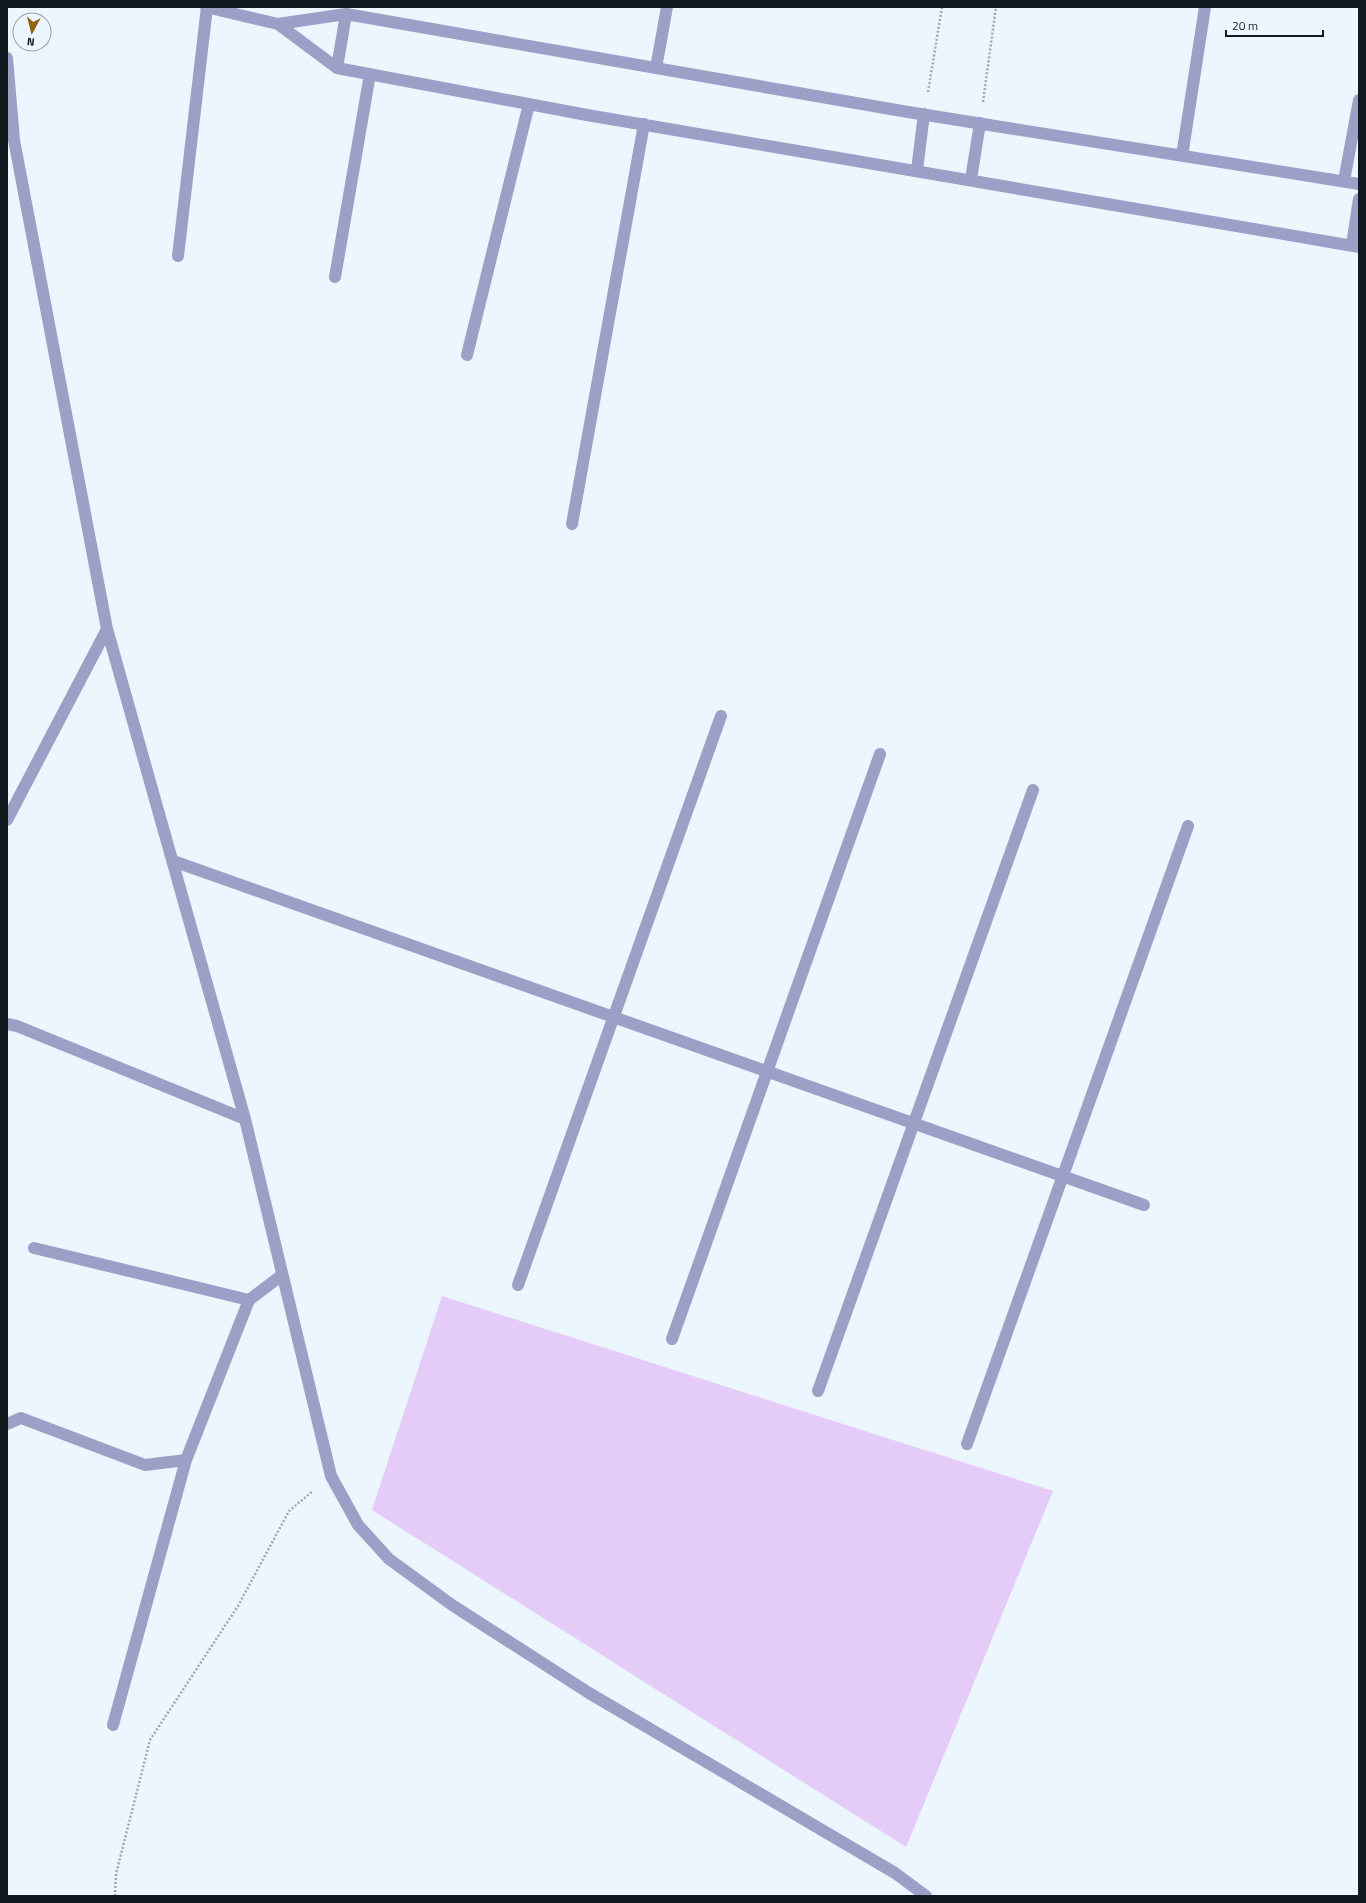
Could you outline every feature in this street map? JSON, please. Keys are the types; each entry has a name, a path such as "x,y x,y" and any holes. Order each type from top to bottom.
{"street":[{"path":"178,256 207,7 278,24 346,14 924,114 1359,184"},
{"path":"656,68 667,7"},
{"path":"1182,156 1205,7"},
{"path":"337,68 346,14"},
{"path":"278,24 337,68 529,104 1355,246 1359,199"},
{"path":"7,58 14,140 107,630 245,1119 331,1476 358,1525 389,1559 452,1606 589,1693 895,1873 926,1896"},
{"path":"335,277 370,74"},
{"path":"1344,181 1359,100"},
{"path":"467,355 529,104"},
{"path":"917,170 924,114"},
{"path":"971,179 980,123"},
{"path":"572,524 644,124"},
{"path":"7,820 107,630"},
{"path":"518,1285 722,716"},
{"path":"672,1339 880,754"},
{"path":"818,1391 1033,790"},
{"path":"967,1444 1188,826"},
{"path":"173,861 1144,1206"},
{"path":"7,1024 17,1026 245,1119"},
{"path":"34,1248 249,1300"},
{"path":"113,1725 186,1460 249,1300 282,1275"},
{"path":"7,1424 22,1418 145,1465 186,1460"}],"path":[{"path":"924,114 942,7"},
{"path":"980,123 996,7"},
{"path":"115,1896 116,1874 150,1740 238,1606 289,1511 331,1476"}],"shaded area":[{"path":"442,1296 1053,1491 906,1847 372,1510"}]}
